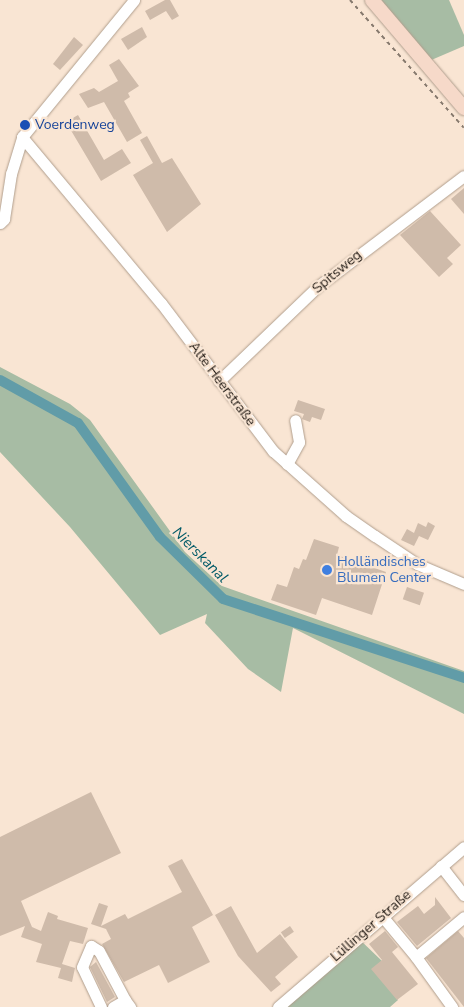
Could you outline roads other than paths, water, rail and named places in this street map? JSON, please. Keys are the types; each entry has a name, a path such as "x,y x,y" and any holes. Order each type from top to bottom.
{"main road":[{"path":"372,0 464,108"}],"street":[{"path":"0,223 4,219 6,172 22,137 134,0"},
{"name":"Alte Heerstraße","path":"22,137 162,303 273,451 346,516 418,564 464,584"},
{"name":"Spitsweg","path":"219,381 317,287 464,176"},
{"path":"287,464 299,442 295,420"},
{"name":"Lüllinger Straße","path":"278,1007 464,847"},
{"path":"441,866 464,894"},
{"path":"382,916 416,957 452,1007"},
{"path":"416,957 464,917"},
{"path":"101,1007 82,967 91,946 99,951 127,1003 113,1007"}],"waterway":[{"name":"Nierskanal","path":"0,380 78,423 160,537 223,599 464,678"}],"place":[{"name":"Voerdenweg","path":"25,125"},
{"name":"Holländisches Blumen Center","path":"327,570"}]}
